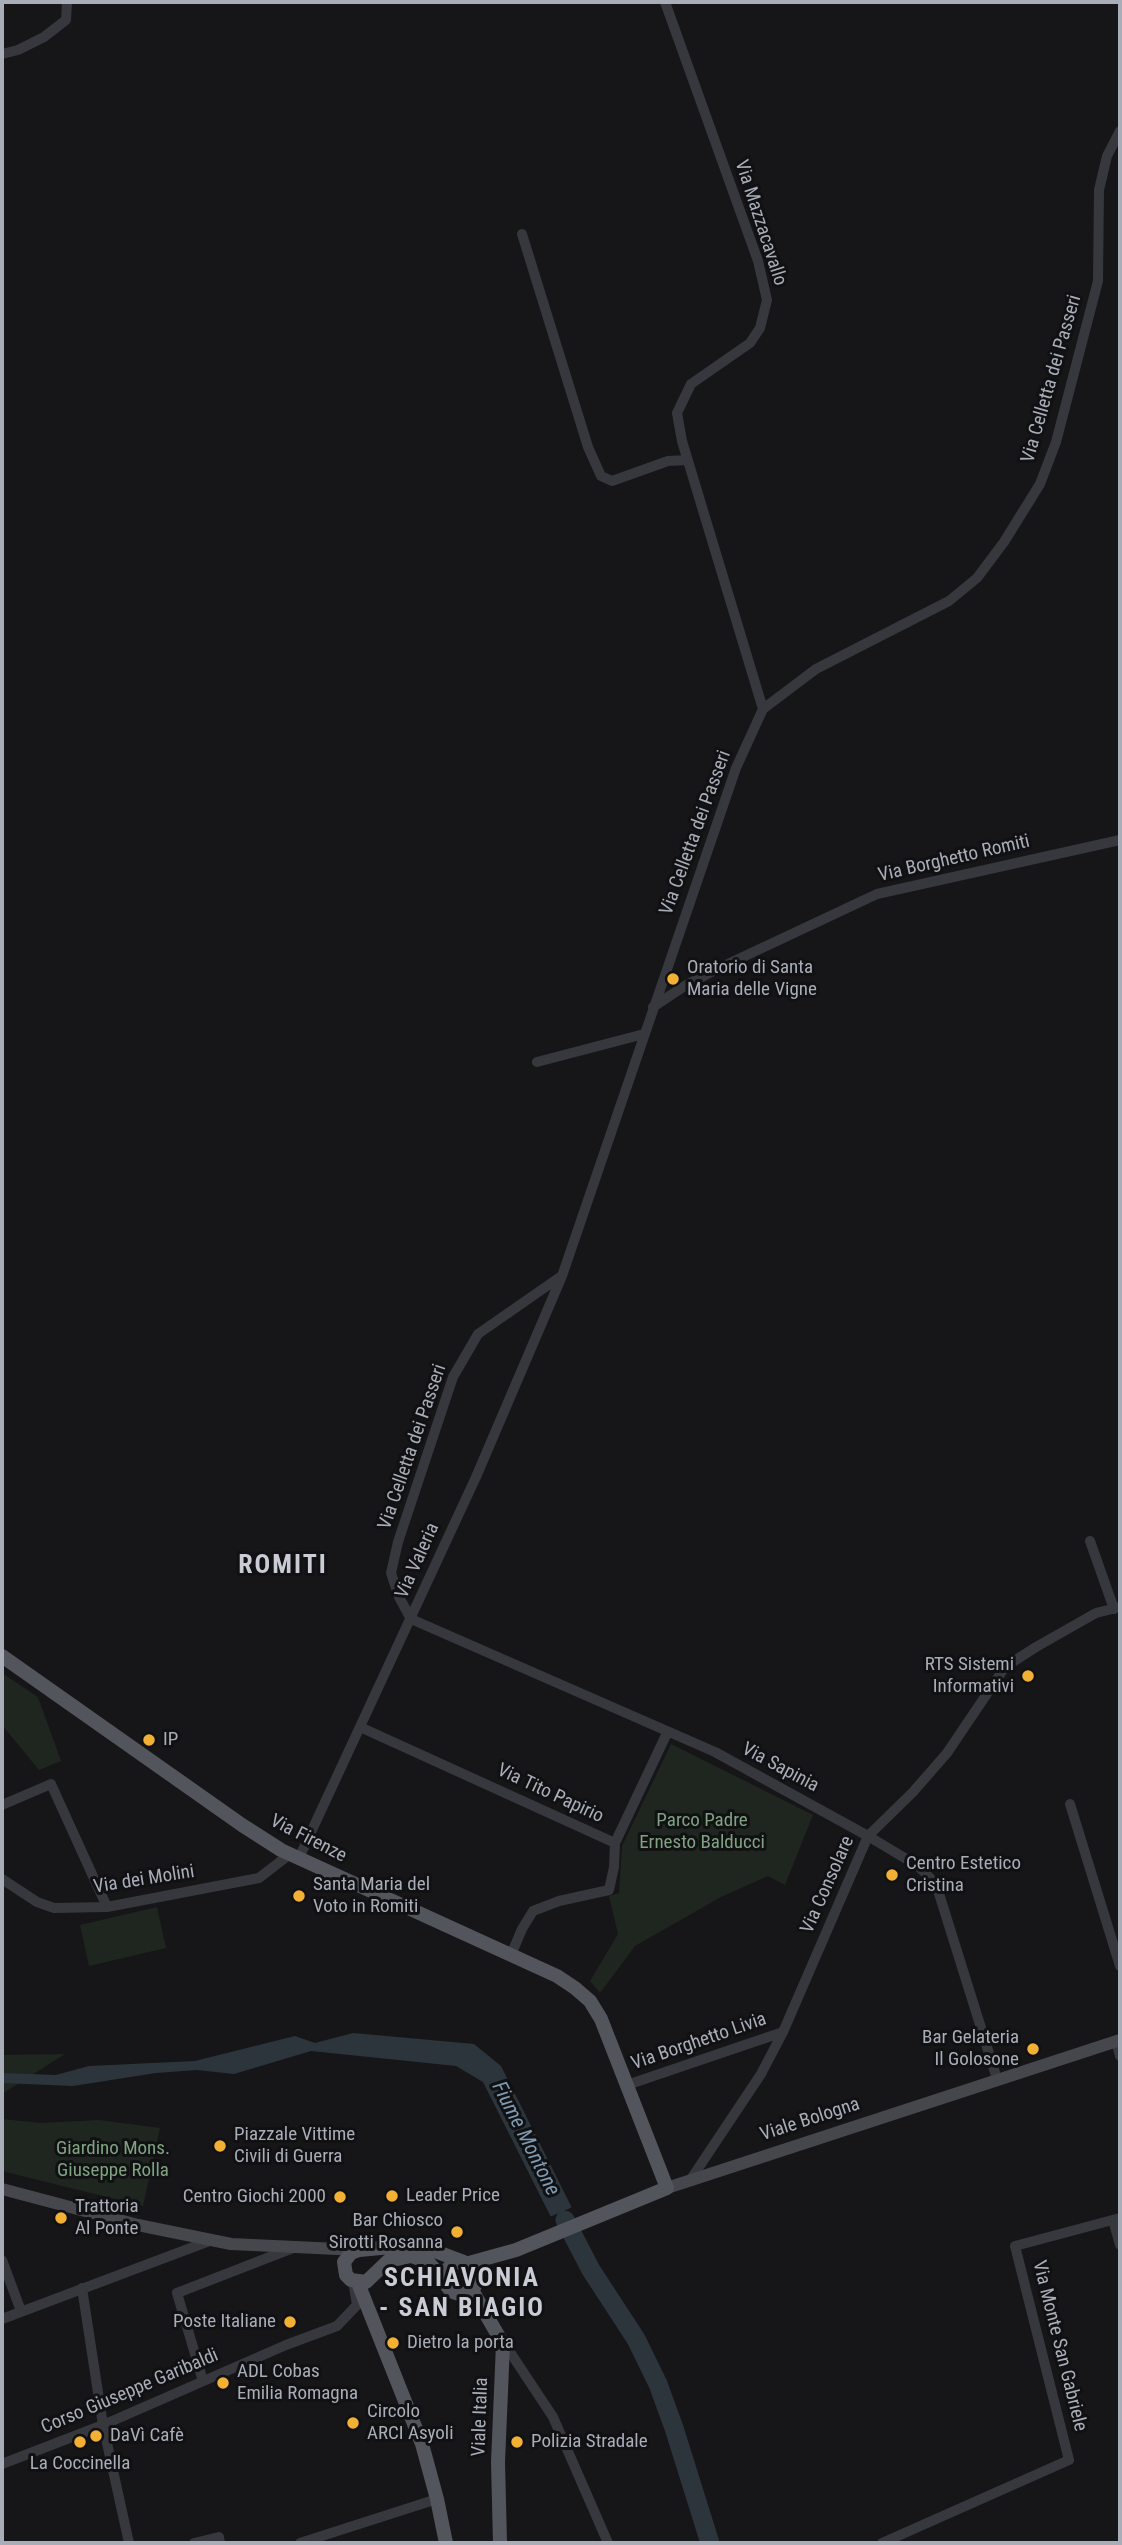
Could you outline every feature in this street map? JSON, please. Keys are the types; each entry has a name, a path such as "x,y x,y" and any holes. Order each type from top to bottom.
{"main road":[{"name":"Via Firenze","path":"2,1656 242,1825 295,1856 557,1976 575,1988 590,2001 601,2019 667,2188"},
{"name":"Viale Bologna","path":"467,2263 520,2249 691,2179 1118,2041"},
{"path":"2,2189 138,2225 230,2244 359,2250 424,2247 467,2263 476,2272 475,2291 454,2293 428,2262 411,2256 388,2261 372,2278 355,2282"},
{"path":"311,2248 331,2255 344,2265 346,2275 355,2282 422,2444 446,2543"},
{"name":"Viale Bologna","path":"475,2291 494,2266 520,2249"},
{"path":"344,2265 351,2253 359,2250"},
{"path":"444,2280 450,2266 467,2263"},
{"name":"Viale Italia","path":"475,2291 503,2344 498,2462 500,2543"}],"street":[{"path":"2,54 18,50 44,37 66,20 67,2"},
{"name":"Via Mazzacavallo","path":"665,2 758,261 767,300 760,328 750,343 691,384 677,413 687,460 763,709"},
{"name":"Via Celletta dei Passeri","path":"411,1619 399,1597 391,1573 398,1542 453,1377 478,1334 562,1276 736,768 763,709 816,669 949,601 977,578 1004,542 1040,484 1056,442 1098,281 1099,190 1107,156 1120,131"},
{"path":"522,234 588,447 601,476 612,481 668,461 687,460"},
{"name":"Via Borghetto Romiti","path":"653,1007 683,986 877,894 1120,840"},
{"path":"537,1062 644,1034"},
{"name":"Via Valeria","path":"295,1856 411,1619 476,1477 562,1276"},
{"path":"1090,1541 1117,1608"},
{"name":"Via Consolare","path":"691,2179 761,2074 783,2032 869,1836 947,1753 1005,1667 1096,1613 1117,1608"},
{"name":"Via Sapinia","path":"411,1619 715,1752 869,1836 918,1866 936,1884 997,2079"},
{"name":"Via Tito Papirio","path":"360,1727 615,1843 667,1733"},
{"path":"2,1805 51,1784 107,1907"},
{"path":"1070,1804 1120,1966"},
{"path":"511,1955 533,1911 559,1901 609,1890 615,1843"},
{"name":"Via dei Molini","path":"2,1879 37,1902 54,1908 107,1907 259,1878 295,1856"},
{"name":"Via Borghetto Livia","path":"627,2085 783,2032"},
{"path":"1118,2041 1120,2056"},
{"path":"1117,2219 1120,2245"},
{"name":"Via Monte San Gabriele","path":"882,2543 1069,2460 1015,2245 1117,2219"},
{"path":"2,2319 212,2240"},
{"path":"203,2381 177,2293 293,2248"},
{"path":"2,2260 21,2311"},
{"name":"Corso Giuseppe Garibaldi","path":"2,2464 337,2326 357,2305 355,2282"},
{"path":"82,2288 103,2424 130,2543"},
{"path":"499,2335 553,2417 608,2543"},
{"path":"300,2543 437,2500"},
{"path":"194,2543 219,2537 220,2543"}],"green space":[{"path":"2,1673 38,1697 61,1761 39,1770 2,1725"},
{"name":"Parco Padre Ernesto Balducci","path":"671,1744 813,1815 785,1885 768,1876 721,1897 635,1946 600,1993 590,1981 618,1934 609,1896 619,1893 622,1846"},
{"path":"157,1907 166,1948 89,1966 80,1925"},
{"path":"65,2054 2,2094 2,2055"},
{"name":"Giardino Mons. Giuseppe Rolla","path":"2,2119 41,2123 99,2120 160,2128 143,2206 2,2171"}],"water":[{"path":"353,2033 474,2044 501,2066 587,2238 566,2247 483,2082 456,2066 311,2051 234,2074 197,2070 156,2073 73,2086 2,2083 2,2073 56,2075 89,2066 195,2061 295,2036 315,2043"}],"pier":[{"path":"575,2206 590,2237 563,2249 547,2218"}],"waterway":[{"name":"Fiume Montone","path":"565,2220 591,2270 636,2339 658,2384 710,2543"}],"place":[{"name":"Oratorio di Santa Maria delle Vigne","path":"673,979"},
{"name":"RTS Sistemi Informativi","path":"1028,1676"},
{"name":"IP","path":"149,1740"},
{"name":"Centro Estetico Cristina","path":"892,1875"},
{"name":"Santa Maria del Voto in Romiti","path":"299,1896"},
{"name":"Bar Gelateria Il Golosone","path":"1033,2049"},
{"name":"Piazzale Vittime Civili di Guerra","path":"220,2146"},
{"name":"Leader Price","path":"392,2196"},
{"name":"Centro Giochi 2000","path":"340,2197"},
{"name":"Trattoria Al Ponte","path":"61,2218"},
{"name":"Bar Chiosco Sirotti Rosanna","path":"457,2232"},
{"name":"Poste Italiane","path":"290,2322"},
{"name":"Dietro la porta","path":"393,2343"},
{"name":"ADL Cobas Emilia Romagna","path":"223,2383"},
{"name":"Circolo ARCI Asyoli","path":"353,2423"},
{"name":"DaVì Cafè","path":"96,2436"},
{"name":"La Coccinella","path":"80,2442"},
{"name":"Polizia Stradale","path":"517,2442"}],"district":[{"name":"ROMITI","path":"283,1566"},
{"name":"SCHIAVONIA - SAN BIAGIO","path":"462,2294"}]}
